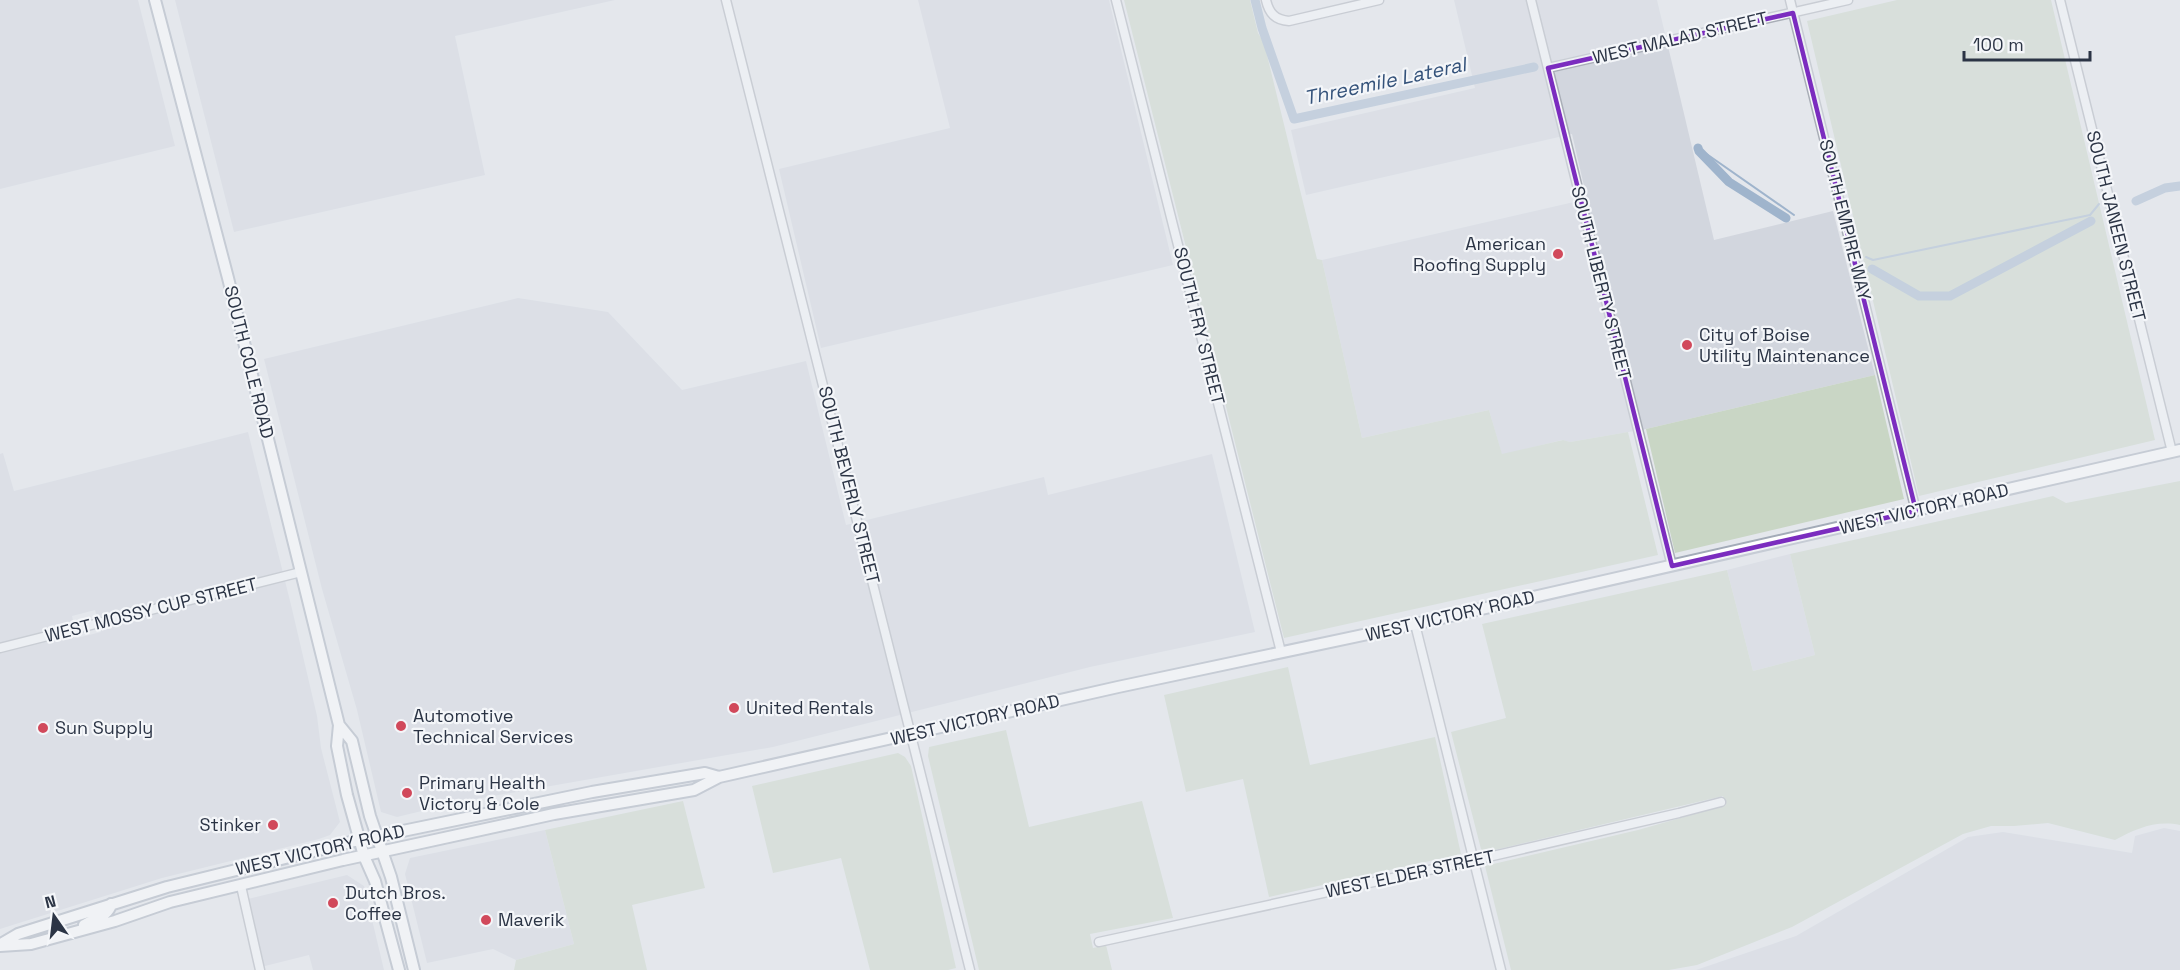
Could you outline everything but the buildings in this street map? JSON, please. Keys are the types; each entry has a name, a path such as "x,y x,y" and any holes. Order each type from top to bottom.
{"main road":[{"name":"SOUTH COLE ROAD","path":"155,0 339,725 337,746 358,840 375,880 399,970"},
{"name":"WEST VICTORY ROAD","path":"0,946 31,944 115,921 170,902 364,856 554,814 694,790 719,777 1118,687 1415,624 2176,451"},
{"name":"SOUTH COLE ROAD","path":"339,725 352,741 377,836 391,877 414,970"},
{"name":"WEST VICTORY ROAD","path":"0,946 18,934 167,887 358,840 592,792 705,774 719,777"},
{"name":"WEST VICTORY ROAD","path":"627,801 671,787 674,779"},
{"name":"WEST VICTORY ROAD","path":"68,934 107,914 111,904"},
{"name":"WEST VICTORY ROAD","path":"31,944 33,936 57,929 78,915"}],"street":[{"name":"SOUTH BEVERLY STREET","path":"726,0 970,970"},
{"name":"SOUTH FRY STREET","path":"1116,0 1281,652"},
{"path":"1266,0 1270,12 1275,17 1289,21 1379,0"},
{"name":"SOUTH LIBERTY STREET","path":"1531,0 1672,566"},
{"name":"SOUTH EMPIRE WAY","path":"1790,0 1916,511"},
{"name":"WEST MALAD STREET","path":"1548,68 1848,0"},
{"name":"SOUTH JANEEN STREET","path":"2060,0 2176,451"},
{"name":"WEST MOSSY CUP STREET","path":"0,648 301,572"},
{"path":"1415,624 1501,970"},
{"name":"WEST ELDER STREET","path":"1099,942 1670,816 1721,802"},
{"path":"241,885 260,970"}],"highlighted area":[{"path":"1793,13 1916,511 1672,566 1548,68"}],"shaded area":[{"path":"0,0 138,0 175,146 0,189"},
{"path":"175,0 615,0 455,36 485,175 234,232"},
{"path":"918,0 1109,0 1173,265 821,348 779,169 950,128"},
{"path":"1454,0 1657,0 1714,240 1833,211 1875,375 1646,429 1570,442 1562,440 1502,455 1489,410 1362,438 1322,260 1587,199 1572,134 1306,195 1291,130 1475,88"},
{"path":"518,298 608,312 682,390 806,361 846,525 1044,477 1048,495 1212,454 1255,632 1090,667 773,747 459,802 397,817 381,812 357,710 322,589 264,359"},
{"path":"248,432 292,609 317,716 321,748 340,822 330,835 162,878 0,929 0,454 3,453 14,491","holes":["95,610 101,632 77,638 72,616"]},
{"path":"1790,554 1815,655 1753,671 1727,570"},
{"path":"2164,828 2180,831 2180,970 1696,970 1796,936 1968,837 2003,832 2132,853 2135,836"},
{"path":"545,830 574,944 516,960 493,949 427,963 405,874 410,858"},
{"path":"347,875 364,886 384,970 313,970 309,955 257,968 240,901"}],"green space":[{"path":"1124,0 1250,0 1258,33 1264,43 1317,259 1322,260 1362,438 1489,410 1502,454 1563,440 1570,442 1628,432 1658,555 1284,638"},
{"path":"1897,0 2051,0 2155,440 1919,496 1807,21"},
{"path":"1875,375 1904,499 1675,553 1646,429"},
{"path":"2180,481 2180,825 2154,825 2138,829 2115,840 2048,823 1991,826 1963,834 1792,927 1697,965 1669,970 1511,970 1485,866 1638,830 1726,805 1723,796 1482,853 1451,732 1506,718 1482,624 1727,570 1753,671 1815,655 1790,554 2053,496 2066,503"},
{"path":"1288,667 1310,765 1435,737 1461,854 1269,897 1243,779 1186,792 1164,695"},
{"path":"1006,730 1029,827 1142,801 1173,918 1090,934 1093,948 1106,945 1112,970 979,970 928,756 929,747"},
{"path":"898,753 905,757 911,766 956,968 948,970 870,970 841,858 773,873 752,786"},
{"path":"683,801 705,888 632,905 647,970 514,970 516,960 574,944 545,830"}],"waterway":[{"name":"Threemile Lateral","path":"1255,0 1262,28 1294,119 1534,67"},
{"path":"1698,148 1794,215"},
{"name":"Threemile Lateral","path":"1698,148 1729,182 1786,218"},
{"name":"Threemile Lateral","path":"2136,201 2165,188 2180,186"},
{"path":"1866,257 1873,260 2090,215 2099,204"},
{"name":"Threemile Lateral","path":"1872,269 1919,296 1950,296 2091,221"}],"place":[{"name":"American Roofing Supply","path":"1558,254"},
{"name":"City of Boise Utility Maintenance","path":"1687,345"},
{"name":"United Rentals","path":"734,708"},
{"name":"Automotive Technical Services","path":"401,726"},
{"name":"Sun Supply","path":"43,728"},
{"name":"Primary Health Victory & Cole","path":"407,793"},
{"name":"Stinker","path":"273,825"},
{"name":"Dutch Bros. Coffee","path":"333,903"},
{"name":"Maverik","path":"486,920"}]}
